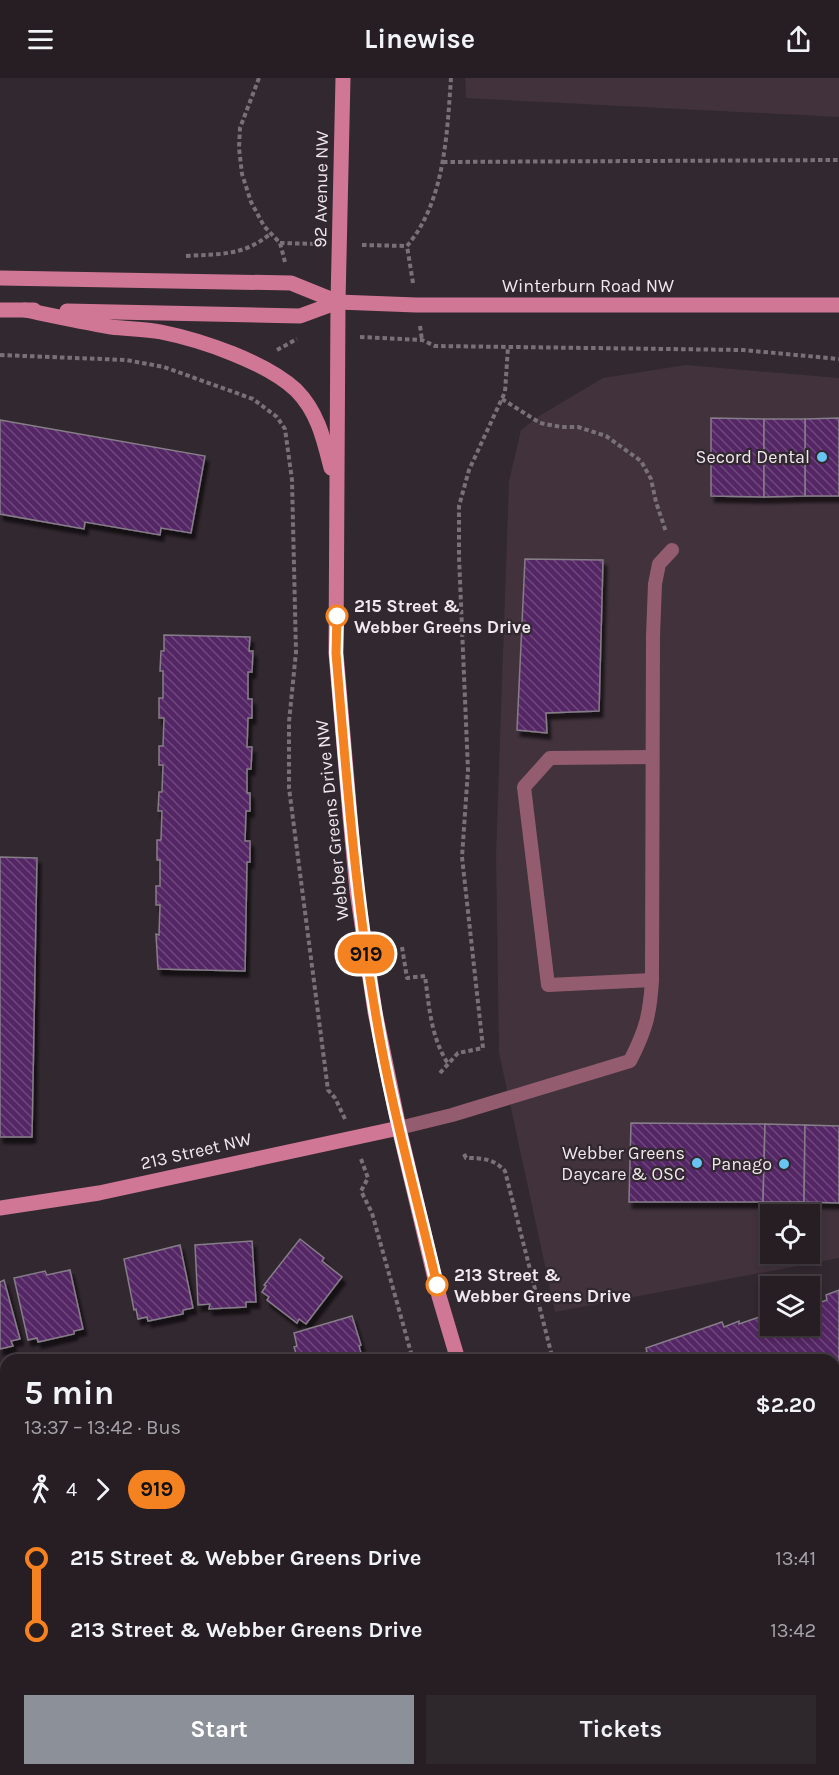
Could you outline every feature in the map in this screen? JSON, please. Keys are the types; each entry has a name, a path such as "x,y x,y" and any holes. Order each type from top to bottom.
{"main road":[{"name":"92 Avenue NW","path":"338,302 343,78"},
{"name":"Winterburn Road NW","path":"0,278 291,283 338,302 416,305 839,305"},
{"name":"Winterburn Road NW","path":"0,310 300,316 338,302"},
{"name":"Webber Greens Drive NW","path":"338,302 336,653 357,891 375,1012 399,1128 439,1296 456,1354"},
{"path":"25,310 111,327 161,332 205,344 265,369 295,389 308,405 322,430 337,492"},
{"name":"213 Street NW","path":"0,1208 99,1193 399,1128"}],"lane":[{"path":"399,1128 452,1115 630,1061 642,1038 650,1012 652,980 655,584 659,564 672,550"},
{"path":"652,757 550,758 524,787 548,985 652,980"}],"path":[{"path":"259,78 240,128 239,148 242,174 251,202 270,234 280,243"},
{"path":"407,246 420,229 443,162 451,78"},
{"path":"443,162 839,160"},
{"path":"186,256 239,252 258,244 270,234"},
{"path":"271,357 279,348 305,335 422,340 435,346 743,350 839,359"},
{"path":"440,1073 458,1053 483,1048 462,857 468,770 459,507 469,470 505,392 508,347"},
{"path":"0,355 126,360 164,367 253,399 277,417 285,429 292,480 296,652 289,722 289,788 328,1090 335,1098"},
{"path":"502,399 540,423 578,427 606,436 641,461 651,479 672,550"},
{"path":"402,946 407,978 425,976 435,1037 449,1065"},
{"path":"464,1154 466,1158 485,1158 498,1163 505,1171 552,1354"},
{"path":"368,1178 361,1191 372,1213 411,1354"}],"shaded area":[{"path":"465,78 839,78 839,117 466,98"},
{"path":"686,365 839,378 839,1258 820,1262 820,1204 760,1204 760,1264 807,1264 555,1312 499,1053 496,855 509,481 521,430 539,416 603,378"}],"building":[{"path":"711,418 764,419 764,497 711,496"},
{"name":"Secord Dental","path":"839,418 839,496 805,496 805,419"},
{"path":"764,419 805,419 805,496 764,497"},
{"path":"0,420 205,456 191,533 161,528 160,535 85,522 84,529 0,514"},
{"path":"525,559 603,560 599,711 546,713 547,733 517,730"},
{"path":"164,635 250,637 249,651 253,651 252,672 248,672 248,699 252,699 252,718 248,718 247,747 252,747 251,769 247,769 250,811 246,811 245,841 250,841 250,862 247,862 245,971 158,969 156,934 159,935 160,905 156,905 156,886 160,886 160,860 157,860 157,840 161,840 162,811 158,811 159,792 162,792 163,765 159,765 159,746 163,746 164,718 159,718 159,698 163,698 163,671 160,671"},
{"path":"0,857 37,858 32,1137 0,1137"},
{"name":"Webber Greens Daycare & OSC","path":"631,1123 765,1124 763,1202 629,1202"},
{"name":"Panago","path":"765,1124 805,1125 804,1202 763,1202"},
{"path":"805,1125 839,1126 839,1203 804,1202"},
{"path":"300,1239 324,1258 322,1261 342,1277 306,1324 299,1319 297,1323 267,1300 269,1297 262,1292 266,1286 264,1285"},
{"path":"252,1241 256,1302 246,1302 246,1307 209,1309 210,1304 198,1305 195,1245"},
{"path":"180,1245 193,1308 183,1310 183,1314 148,1321 147,1317 138,1319 136,1309 134,1310 124,1259"},
{"path":"70,1270 83,1329 74,1331 74,1334 38,1342 37,1338 28,1340 14,1278 45,1271 47,1275"},
{"path":"4,1280 20,1339 11,1341 13,1346 0,1349 0,1282"},
{"path":"839,1290 839,1354 641,1354 647,1352 646,1348 722,1322 724,1327 760,1317 760,1336 820,1336 820,1302 827,1300 826,1295"},
{"path":"352,1316 361,1345 359,1346 361,1354 296,1354 294,1333"}],"bus line":[{"name":"919","path":"337,616 336,653 360,912 375,1012 390,1085 437,1285"}],"place":[{"name":"Secord Dental","path":"822,457"},
{"name":"215 Street & Webber Greens Drive","path":"337,616"},
{"name":"Webber Greens Daycare & OSC","path":"697,1163"},
{"name":"Panago","path":"784,1164"},
{"name":"213 Street & Webber Greens Drive","path":"437,1285"}]}
